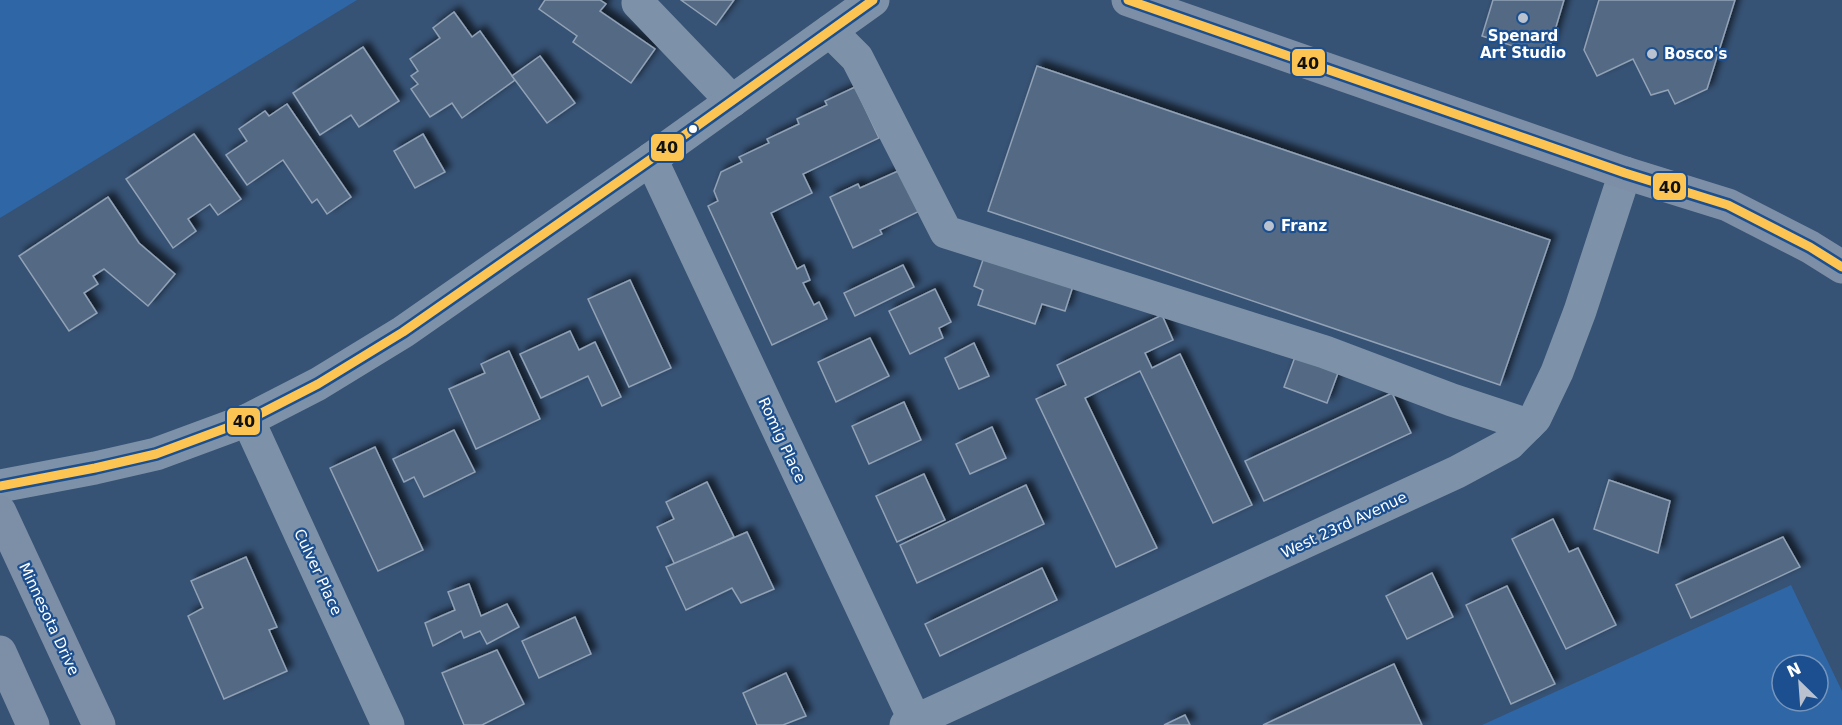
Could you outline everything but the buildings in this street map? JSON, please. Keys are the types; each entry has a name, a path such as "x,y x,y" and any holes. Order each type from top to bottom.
{"main road":[{"path":"1128,0 1625,172 1728,205 1810,247 1842,267"},
{"name":"Minnesota Drive","path":"0,512 99,725"},
{"path":"0,652 33,725"}],"street":[{"path":"640,0 638,3 732,101"},
{"path":"0,486 156,454 248,420 318,384 403,332 873,0"},
{"path":"830,31 857,58 946,232 1325,352 1452,400 1528,425"},
{"name":"Romig Place","path":"651,159 911,723"},
{"name":"West 23rd Avenue","path":"911,723 1457,472 1509,444 1535,418 1557,372 1580,311 1625,172"},
{"name":"Culver Place","path":"248,420 388,725"}],"shaded area":[{"path":"0,0 357,0 0,218"},
{"path":"1791,585 1824,653 1770,653 1770,713 1830,713 1830,666 1842,691 1842,725 1482,725"}],"transit line":[{"name":"40","path":"0,486 156,454 248,420 318,384 403,332 873,0"},
{"name":"40","path":"1128,0 1625,173 1728,205 1810,247 1842,267"}],"place":[{"name":"Spenard Art Studio","path":"1523,18"},
{"name":"Bosco's","path":"1652,54"},
{"name":"Franz","path":"1269,226"}]}
